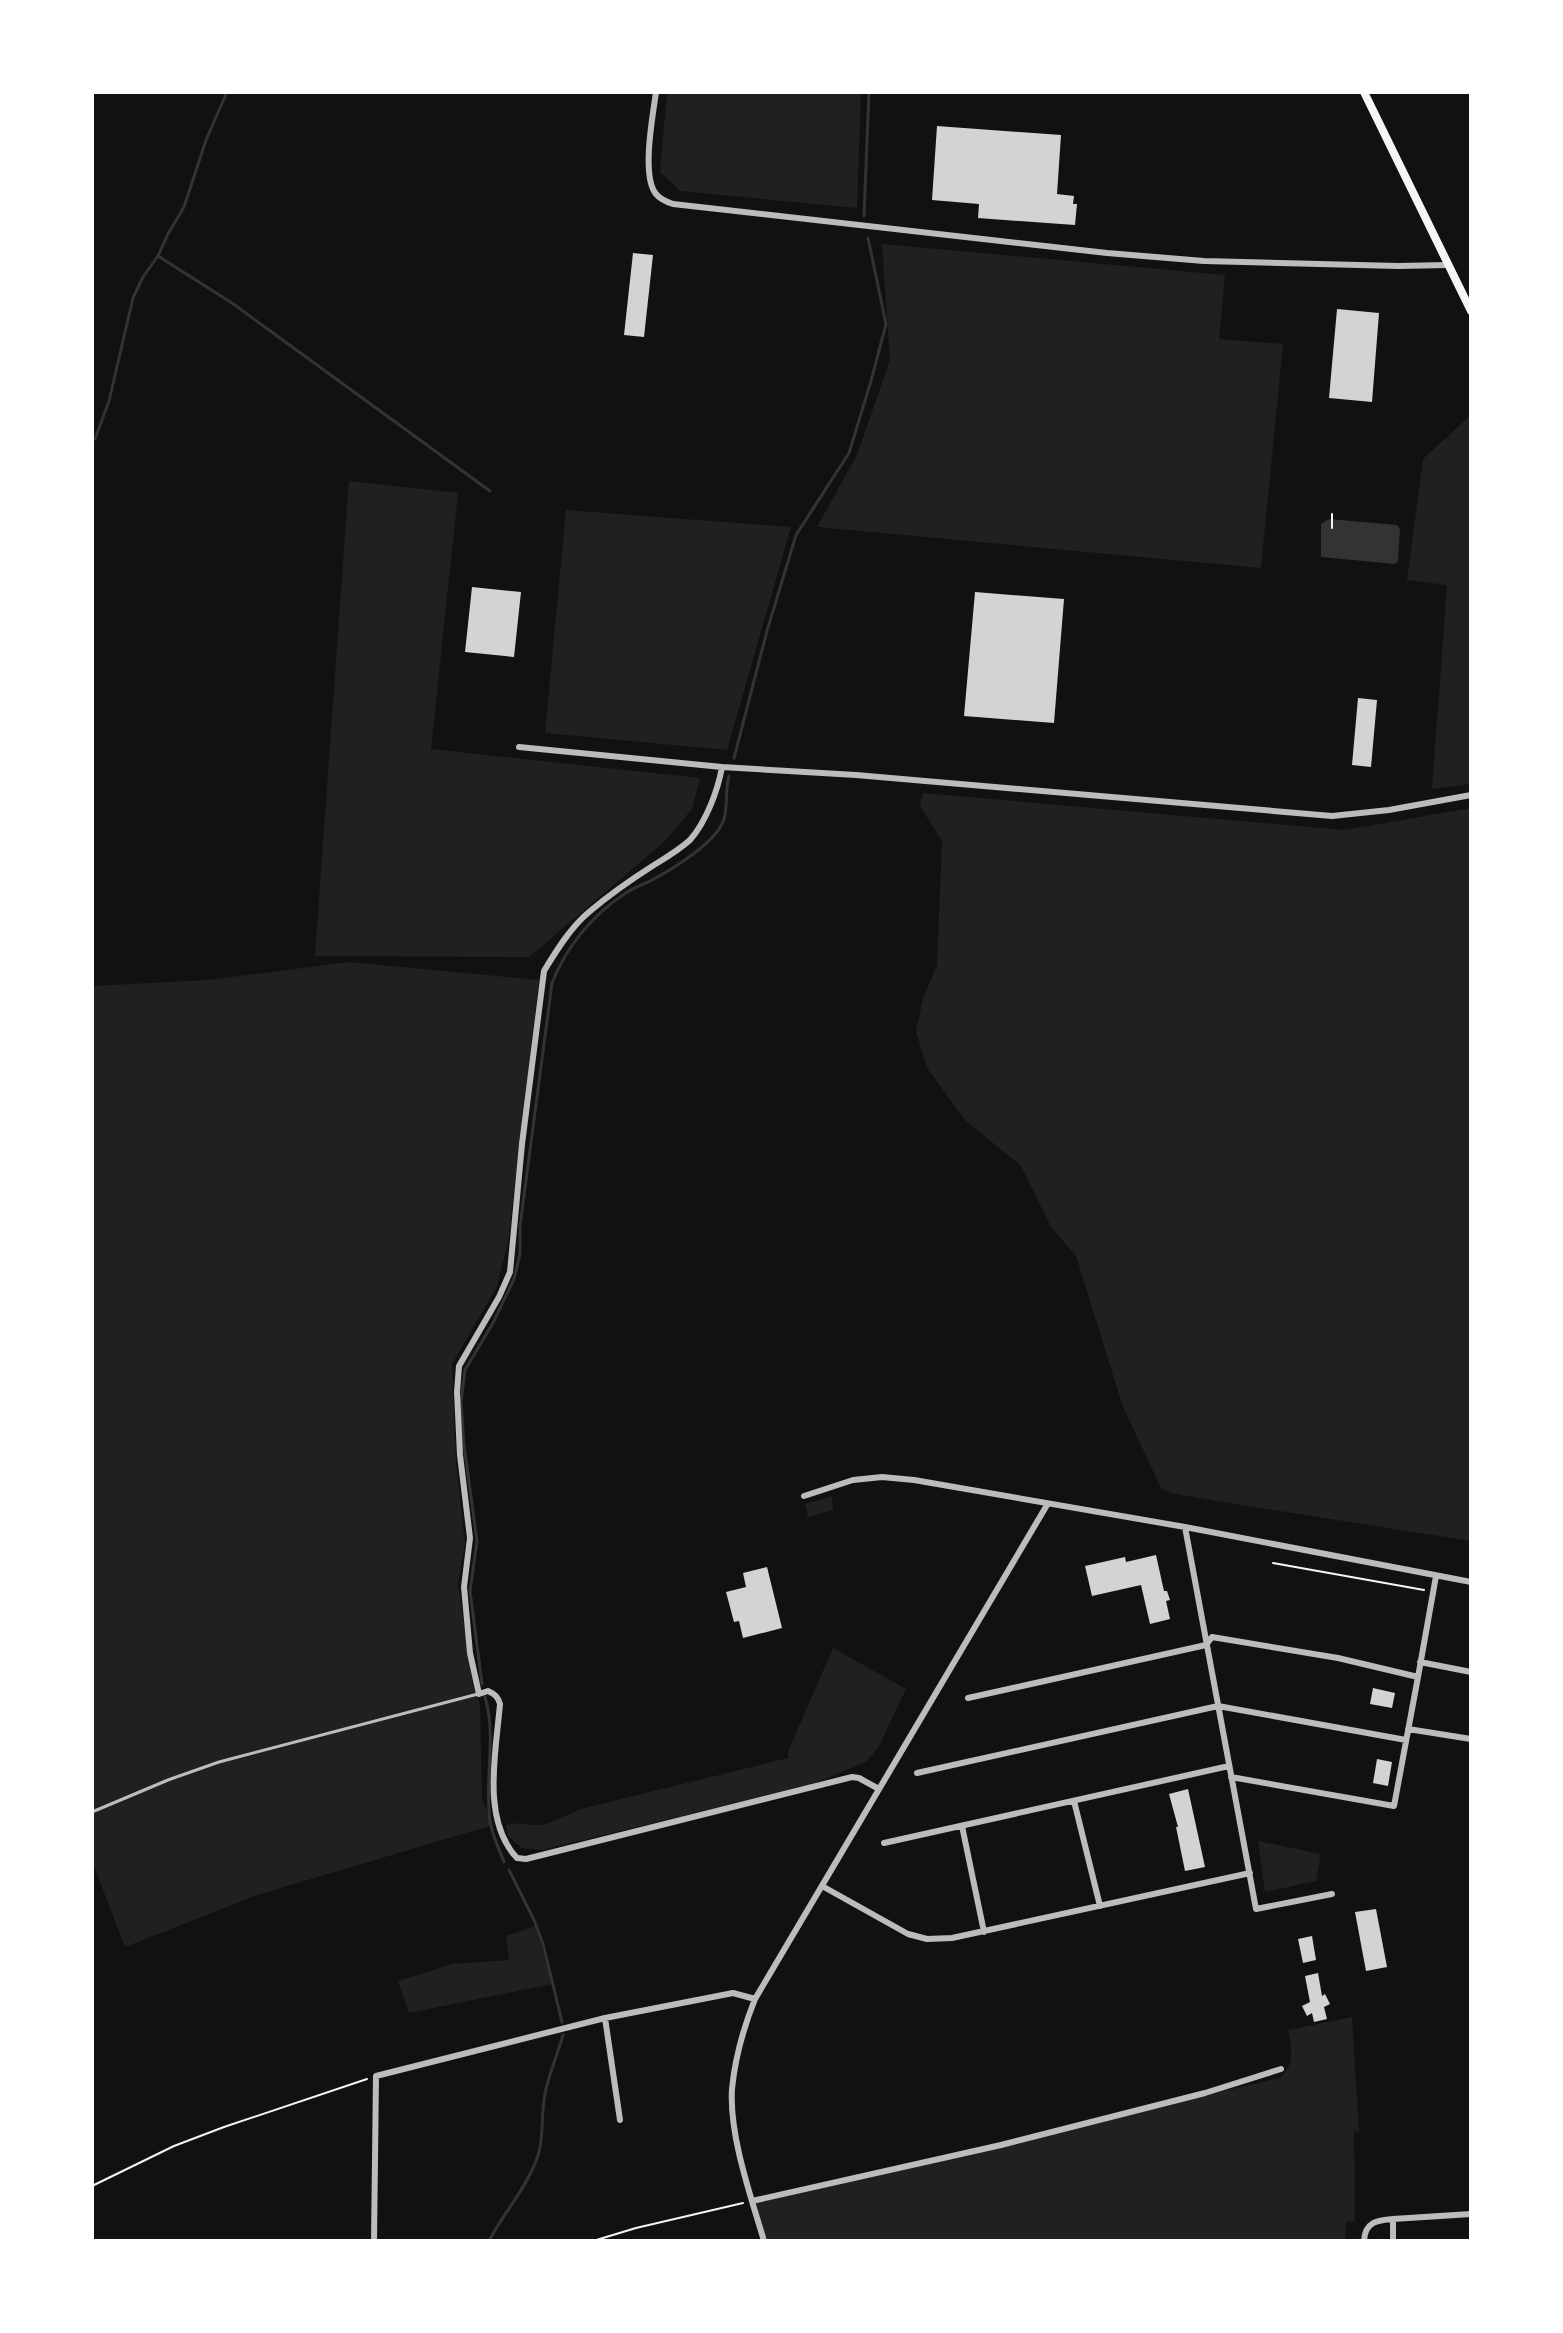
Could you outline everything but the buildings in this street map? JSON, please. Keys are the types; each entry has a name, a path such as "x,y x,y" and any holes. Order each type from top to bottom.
{"main road":[{"path":"1364,92 1471,311"}],"street":[{"path":"656,92 649,162 651,183 655,193 673,204 1204,261 1448,265"},
{"path":"519,747 722,767 869,776 1332,816 1389,810 1471,795"},
{"path":"722,767 709,805 692,838 586,914 544,971 522,1144 510,1272 459,1366 457,1392 460,1455 470,1538 464,1587 470,1653 479,1694 493,1693 500,1704 493,1803 502,1838 517,1858 526,1859 852,1777 879,1789"},
{"path":"804,1496 853,1480 882,1477 914,1480 1185,1527 1471,1582"},
{"path":"764,2241 737,2137 732,2091 738,2048 755,1999 1047,1505"},
{"path":"1185,1527 1256,1909 1332,1894"},
{"path":"1231,1777 1394,1806 1436,1576"},
{"path":"968,1698 1206,1645 1212,1637 1357,1662 1418,1677"},
{"path":"1420,1662 1471,1672"},
{"path":"917,1773 1218,1706 1406,1740"},
{"path":"1408,1729 1471,1739"},
{"path":"884,1843 1229,1766"},
{"path":"1074,1801 1100,1906"},
{"path":"962,1826 984,1932"},
{"path":"822,1886 908,1934 927,1939 984,1932 1250,1873"},
{"path":"374,2241 376,2076 605,2018 733,1993 755,1999"},
{"path":"605,2018 620,2120"},
{"path":"752,2201 1001,2145 1205,2093 1281,2069"},
{"path":"1364,2241 1372,2222 1471,2214"},
{"path":"1393,2219 1393,2241"}],"lane":[{"path":"92,1812 219,1762 479,1694"}],"path":[{"path":"1332,514 1332,528"},
{"path":"1273,1563 1433,1592"},
{"path":"92,2186 174,2146 376,2076"},
{"path":"593,2241 752,2201"}],"shaded area":[{"path":"667,92 861,92 857,208 680,191 660,172"},
{"path":"882,244 1225,275 1219,339 1283,344 1261,568 817,527 857,455 890,360"},
{"path":"1471,415 1471,784 1432,789 1447,585 1407,580 1423,459"},
{"path":"349,481 458,493 431,749 700,778 692,809 663,843 529,957 315,956"},
{"path":"566,510 791,527 727,750 545,733"},
{"path":"1329,519 1397,525 1400,529 1398,561 1395,564 1321,557 1321,524"},
{"path":"923,793 1344,830 1471,808 1471,1541 1216,1501 1171,1493 1161,1488 1123,1407 1076,1256 1051,1227 1021,1166 965,1120 927,1068 916,1031 923,999 937,965 942,841 920,806"},
{"path":"349,962 539,980 508,1242 497,1287 452,1364 456,1463 465,1544 458,1584 473,1686 480,1704 482,1799 493,1825 257,1895 125,1947 92,1861 92,986 208,980"},
{"path":"832,1496 833,1510 808,1517 805,1504"},
{"path":"833,1648 906,1689 878,1748 866,1762 808,1786 541,1850 522,1848 508,1836 506,1825 544,1824 585,1808 788,1758 789,1749"},
{"path":"1258,1841 1321,1854 1316,1881 1265,1892"},
{"path":"536,1926 552,1984 409,2013 398,1981 452,1964 509,1960 506,1936"},
{"path":"1352,2017 1359,2133 1354,2130 1355,2221 1346,2222 1345,2241 764,2241 752,2201 1279,2078 1290,2062 1288,2030"}],"waterway":[{"path":"227,92 206,140 184,207 158,256 232,303 490,491"},
{"path":"864,216 869,92"},
{"path":"734,758 796,535 849,453 886,324 868,238"},
{"path":"95,439 109,401 133,298 158,256"},
{"path":"482,1684 470,1591 477,1541 461,1402 465,1370 514,1279 520,1254 520,1226 552,983 573,944 602,911 629,891 683,861 713,837 724,819 729,776"},
{"path":"485,1697 490,1728 490,1821 504,1862"},
{"path":"509,1870 543,1944 562,2022"},
{"path":"489,2241 526,2182 539,2154 545,2092 563,2035"}]}
